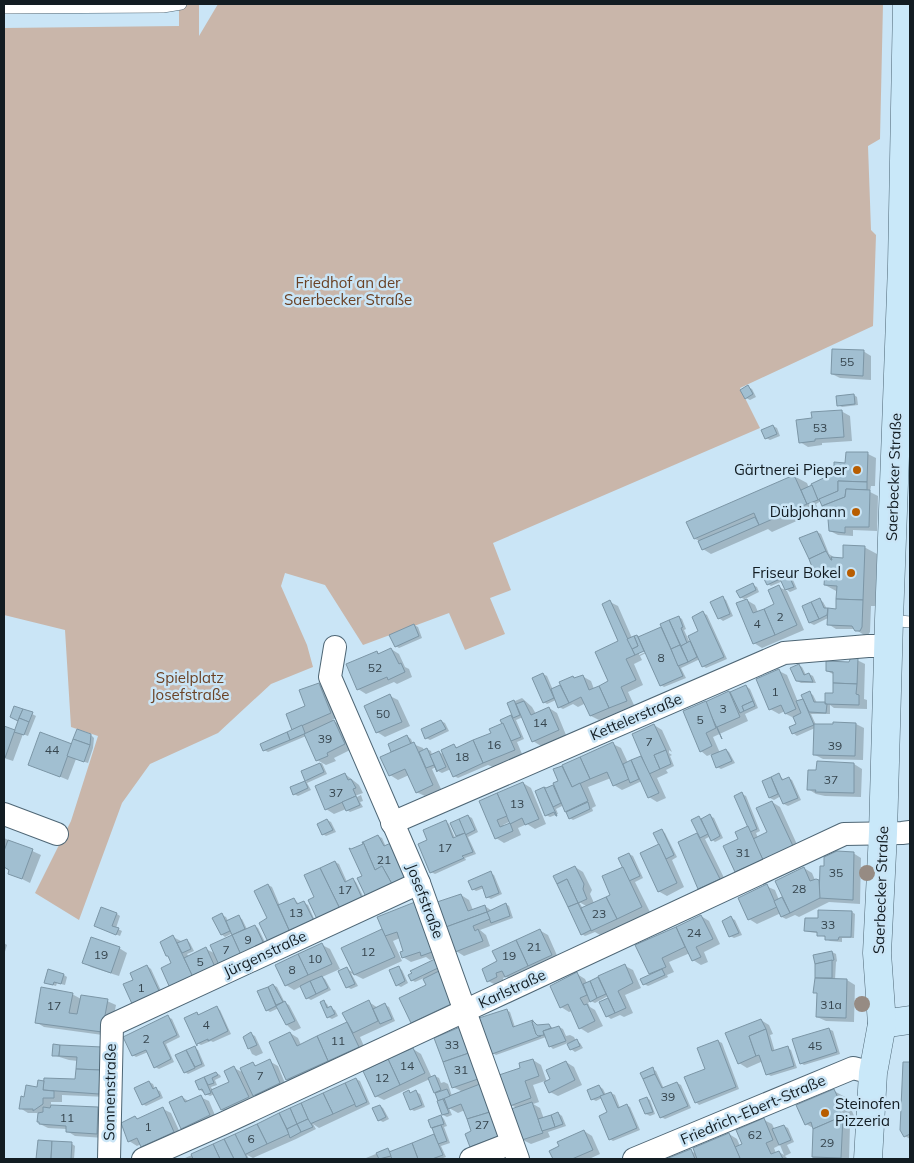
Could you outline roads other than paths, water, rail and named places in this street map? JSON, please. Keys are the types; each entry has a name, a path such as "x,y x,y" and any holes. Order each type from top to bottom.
{"street":[{"name":"Saerbecker Straße","path":"868,1159 873,1073 882,1024 877,953 896,629 903,439 908,139 907,4"},
{"name":"Kettelerstraße","path":"392,823 784,653 868,646 896,629"},
{"name":"Josefstraße","path":"335,647 330,677 419,883 515,1151"},
{"path":"4,814 57,834"},
{"name":"Karlstraße","path":"143,1159 844,834 910,832"},
{"name":"Jürgenstraße","path":"112,1025 419,883"},
{"path":"882,1024 910,1020"},
{"name":"Sonnenstraße","path":"108,1159 112,1025"},
{"name":"Friedrich-Ebert-Straße","path":"634,1159 852,1068 873,1073"},
{"path":"471,1159 515,1151"}],"lane":[{"path":"4,8 163,6 180,4"}],"place":[{"name":"Gärtnerei Pieper","path":"857,470"},
{"name":"Dübjohann","path":"856,512"},
{"name":"Friseur Bokel","path":"851,573"},
{"name":"Steinofen Pizzeria","path":"825,1113"}],"park label":[{"name":"Friedhof an der Saerbecker Straße","path":"348,292"},
{"name":"Spielplatz Josefstraße","path":"190,686"}]}
